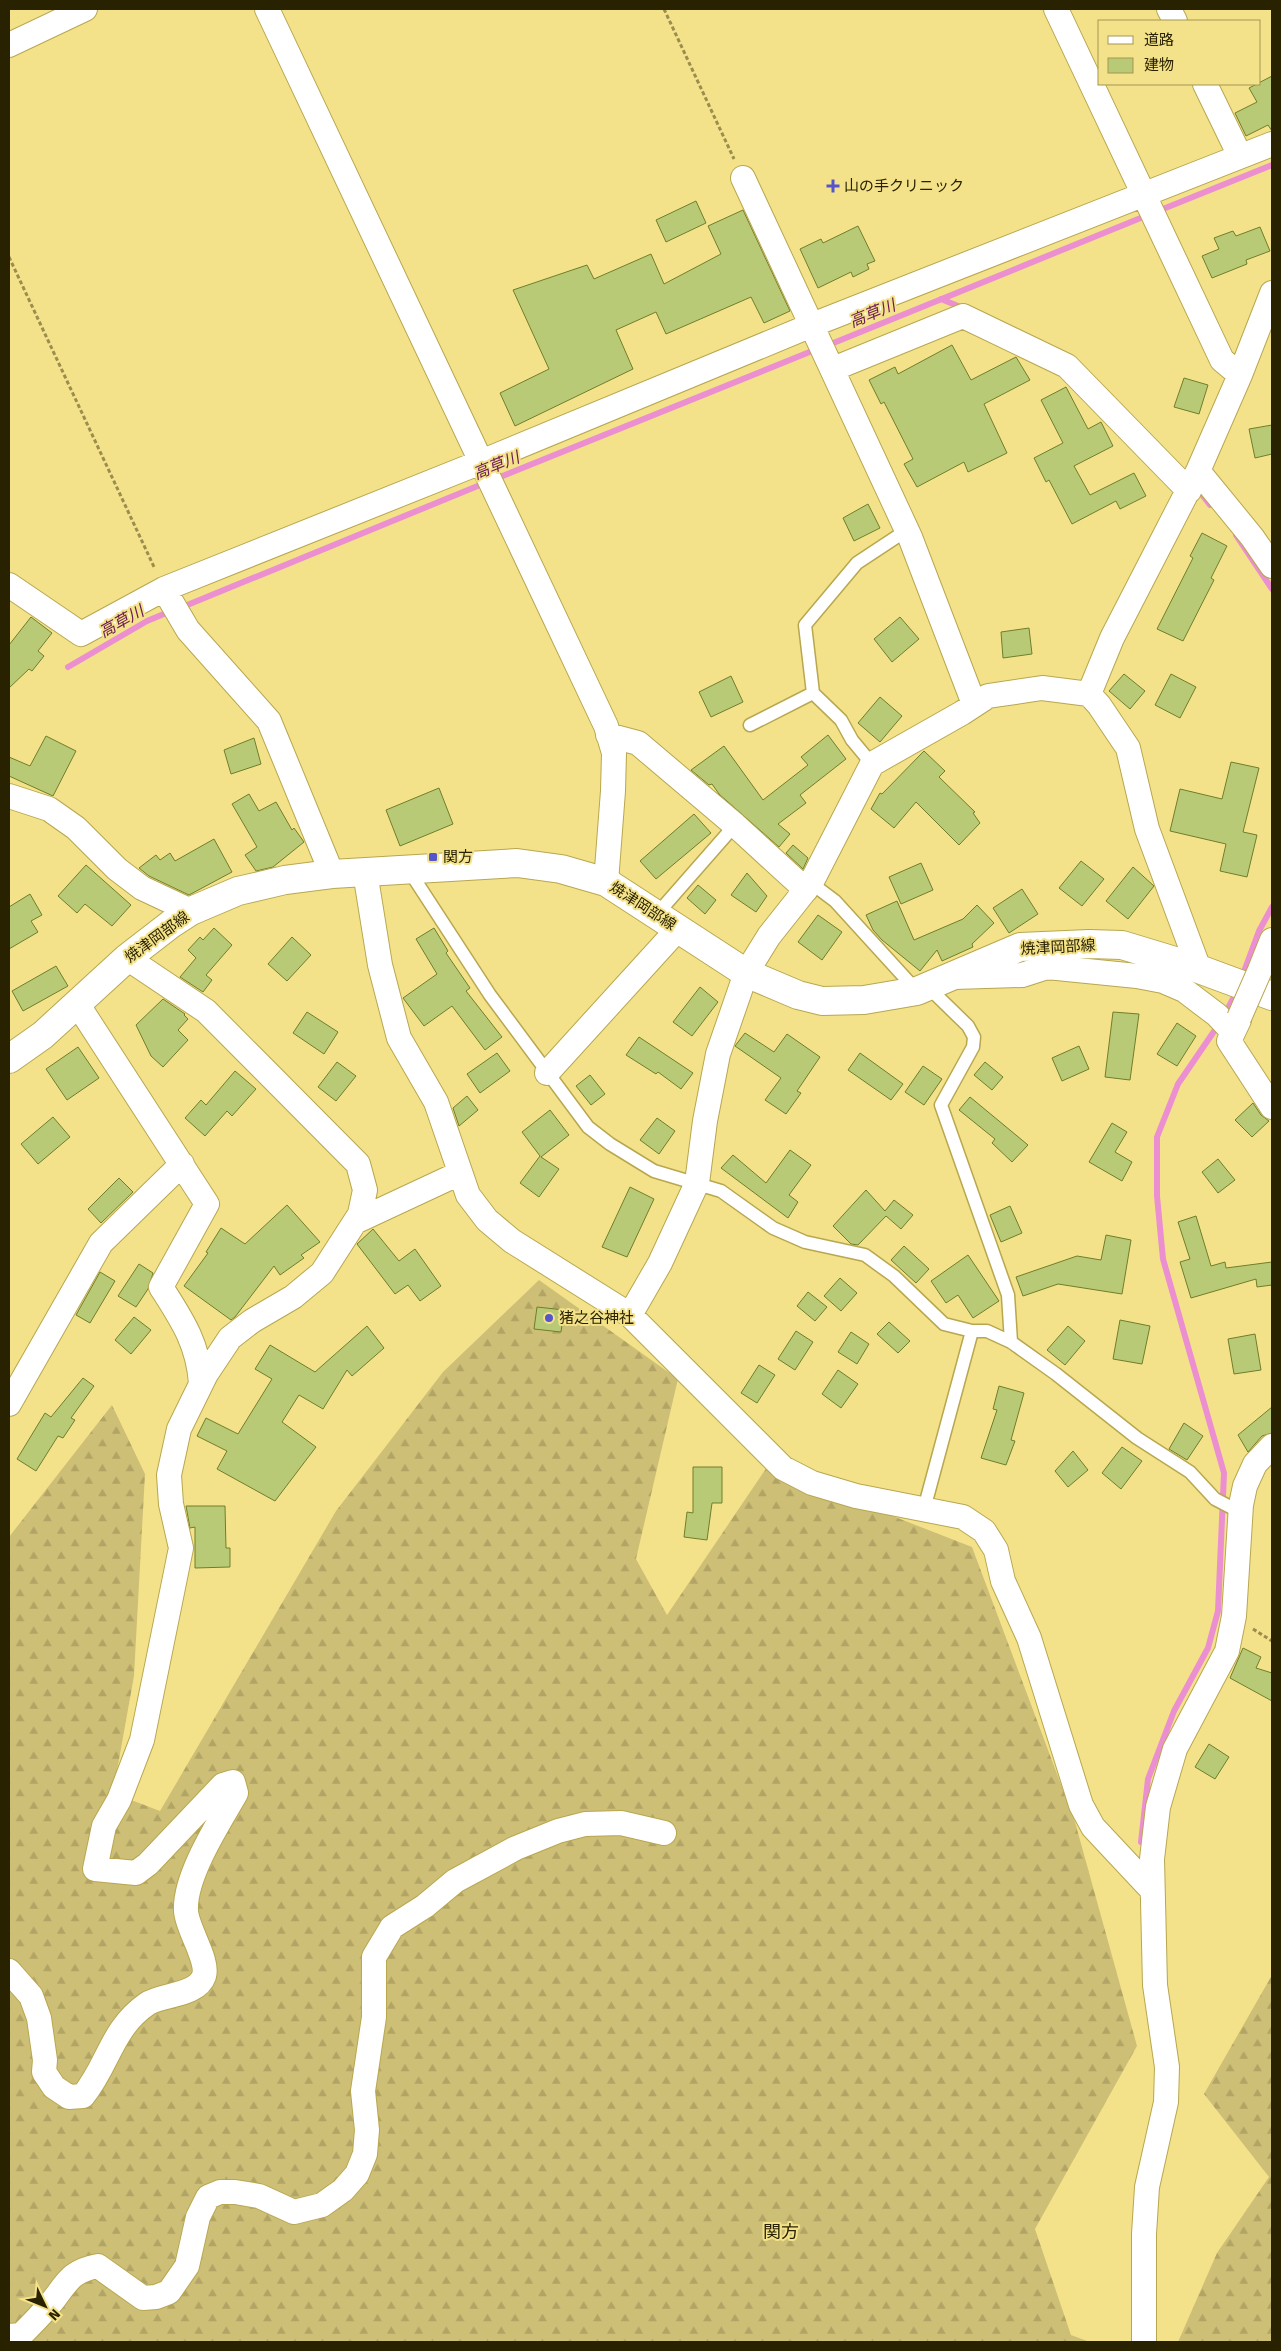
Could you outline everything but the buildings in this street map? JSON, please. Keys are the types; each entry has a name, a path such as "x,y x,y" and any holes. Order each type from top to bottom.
{"main road":[{"name":"焼津岡部線","path":"9,1060 43,1035 78,1005 127,958 164,928 191,911 238,891 286,880 332,874 517,863 561,870 606,882 746,973 798,995 822,1001 864,1000 931,985 1020,947 1089,944 1122,945 1199,969 1272,996"}],"street":[{"path":"9,45 85,9"},
{"path":"267,9 608,735 614,753 606,882"},
{"path":"1056,9 1222,360 1240,375"},
{"path":"1205,85 1240,156"},
{"path":"9,585 81,634 166,592 815,330 1145,200 1240,156 1272,144"},
{"path":"743,178 907,530 974,704"},
{"path":"1089,694 1112,638 1193,481 1240,375 1272,293"},
{"path":"831,365 963,316 1067,366 1252,537 1272,566"},
{"path":"166,592 188,630 268,721 332,874"},
{"path":"630,1315 660,1262 697,1183 705,1121 718,1054 746,973 769,936 808,886 872,764 988,696 1042,688 1089,694 1099,705 1128,748 1147,829 1199,969"},
{"path":"608,735 638,743 808,886"},
{"path":"9,796 49,810 76,828 117,869 142,888 191,911"},
{"path":"365,872 380,965 399,1038 436,1102 468,1195 486,1220 512,1242 630,1315 783,1468 812,1483 856,1496 963,1517 984,1531 996,1550 1003,1581 1029,1638 1081,1804 1094,1827 1152,1890"},
{"path":"548,1073 667,922"},
{"path":"1272,940 1229,1041 1272,1107"},
{"path":"9,1971 31,1996 39,2018 45,2060 44,2072 54,2087 69,2097 83,2096 96,2081 108,2051 124,2024 149,2003 198,1985 204,1976 204,1965 186,1910 192,1879 208,1842 236,1793 233,1782 223,1785 148,1864 136,1872 95,1869 104,1826 119,1800 142,1740 181,1548 170,1504 168,1475 179,1429 201,1383 230,1338 252,1321 293,1296 322,1273 360,1214 365,1190 358,1164 206,1011 127,958"},
{"path":"931,985 1022,975 1048,967 1137,976 1163,981 1184,990 1217,1015 1236,1025"},
{"path":"78,1005 206,1204 161,1287 190,1332 199,1360 201,1383"},
{"path":"9,1404 101,1243 182,1164"},
{"path":"355,1222 460,1173"},
{"path":"1144,2342 1144,2234 1147,2187 1166,2102 1167,2068 1155,1985 1152,1859 1158,1806 1165,1778 1181,1736 1227,1651 1234,1616 1240,1512 1245,1486 1255,1464 1272,1446"},
{"path":"9,2336 22,2335 51,2303 67,2280 83,2269 98,2266 143,2298 156,2297 169,2292 187,2266 198,2217 208,2196 220,2192 235,2192 259,2196 294,2212 322,2205 343,2190 357,2174 365,2154 366,2130 363,2091 374,2017 374,1958 392,1927 425,1906 454,1880 516,1848 558,1830 585,1824 621,1823 664,1834"}],"lane":[{"path":"872,764 852,740 841,720 813,693 805,624 857,563 907,530"},
{"path":"750,724 813,693"},
{"path":"667,922 735,825"},
{"path":"408,869 490,995 588,1127 610,1144 654,1171 721,1191 773,1228 805,1242 865,1255 894,1276 944,1324 972,1331 987,1331 1011,1342 1056,1374 1137,1438 1190,1472 1215,1499 1240,1512"},
{"path":"808,886 835,901 931,985 968,1026 974,1037 973,1047 941,1105 1008,1295 1011,1342"},
{"path":"924,1509 972,1331"}],"path":[{"path":"664,9 743,178"},
{"path":"9,257 166,592"}],"green space":[{"path":"539,1280 678,1379 636,1559 667,1615 767,1467 972,1547 1075,1822 1137,2046 1035,2229 1071,2335 1090,2342 9,2342 9,1537 112,1405 145,1474 134,1676 113,1793 160,1811 336,1511 443,1372"},
{"path":"1272,1975 1272,2342 1178,2342 1217,2253 1269,2177 1204,2094"}],"waterway":[{"path":"1158,211 1272,165"},
{"path":"826,346 1148,215"},
{"path":"941,299 963,308"},
{"name":"高草川","path":"495,479 817,349"},
{"name":"高草川","path":"180,608 485,483"},
{"path":"1196,487 1210,505"},
{"path":"1236,535 1272,589"},
{"name":"高草川","path":"68,667 147,621 171,611"},
{"path":"1242,977 1259,931 1272,907"},
{"path":"1224,1016 1238,989"},
{"path":"1141,1842 1148,1779 1174,1711 1208,1648 1218,1611 1224,1473 1163,1259 1157,1196 1157,1137 1178,1084 1219,1024"}],"place":[{"name":"山の手クリニック","path":"833,186"},
{"name":"関方","path":"433,857"},
{"name":"猪之谷神社","path":"549,1318"}],"district":[{"name":"関方","path":"781,2232"}]}
